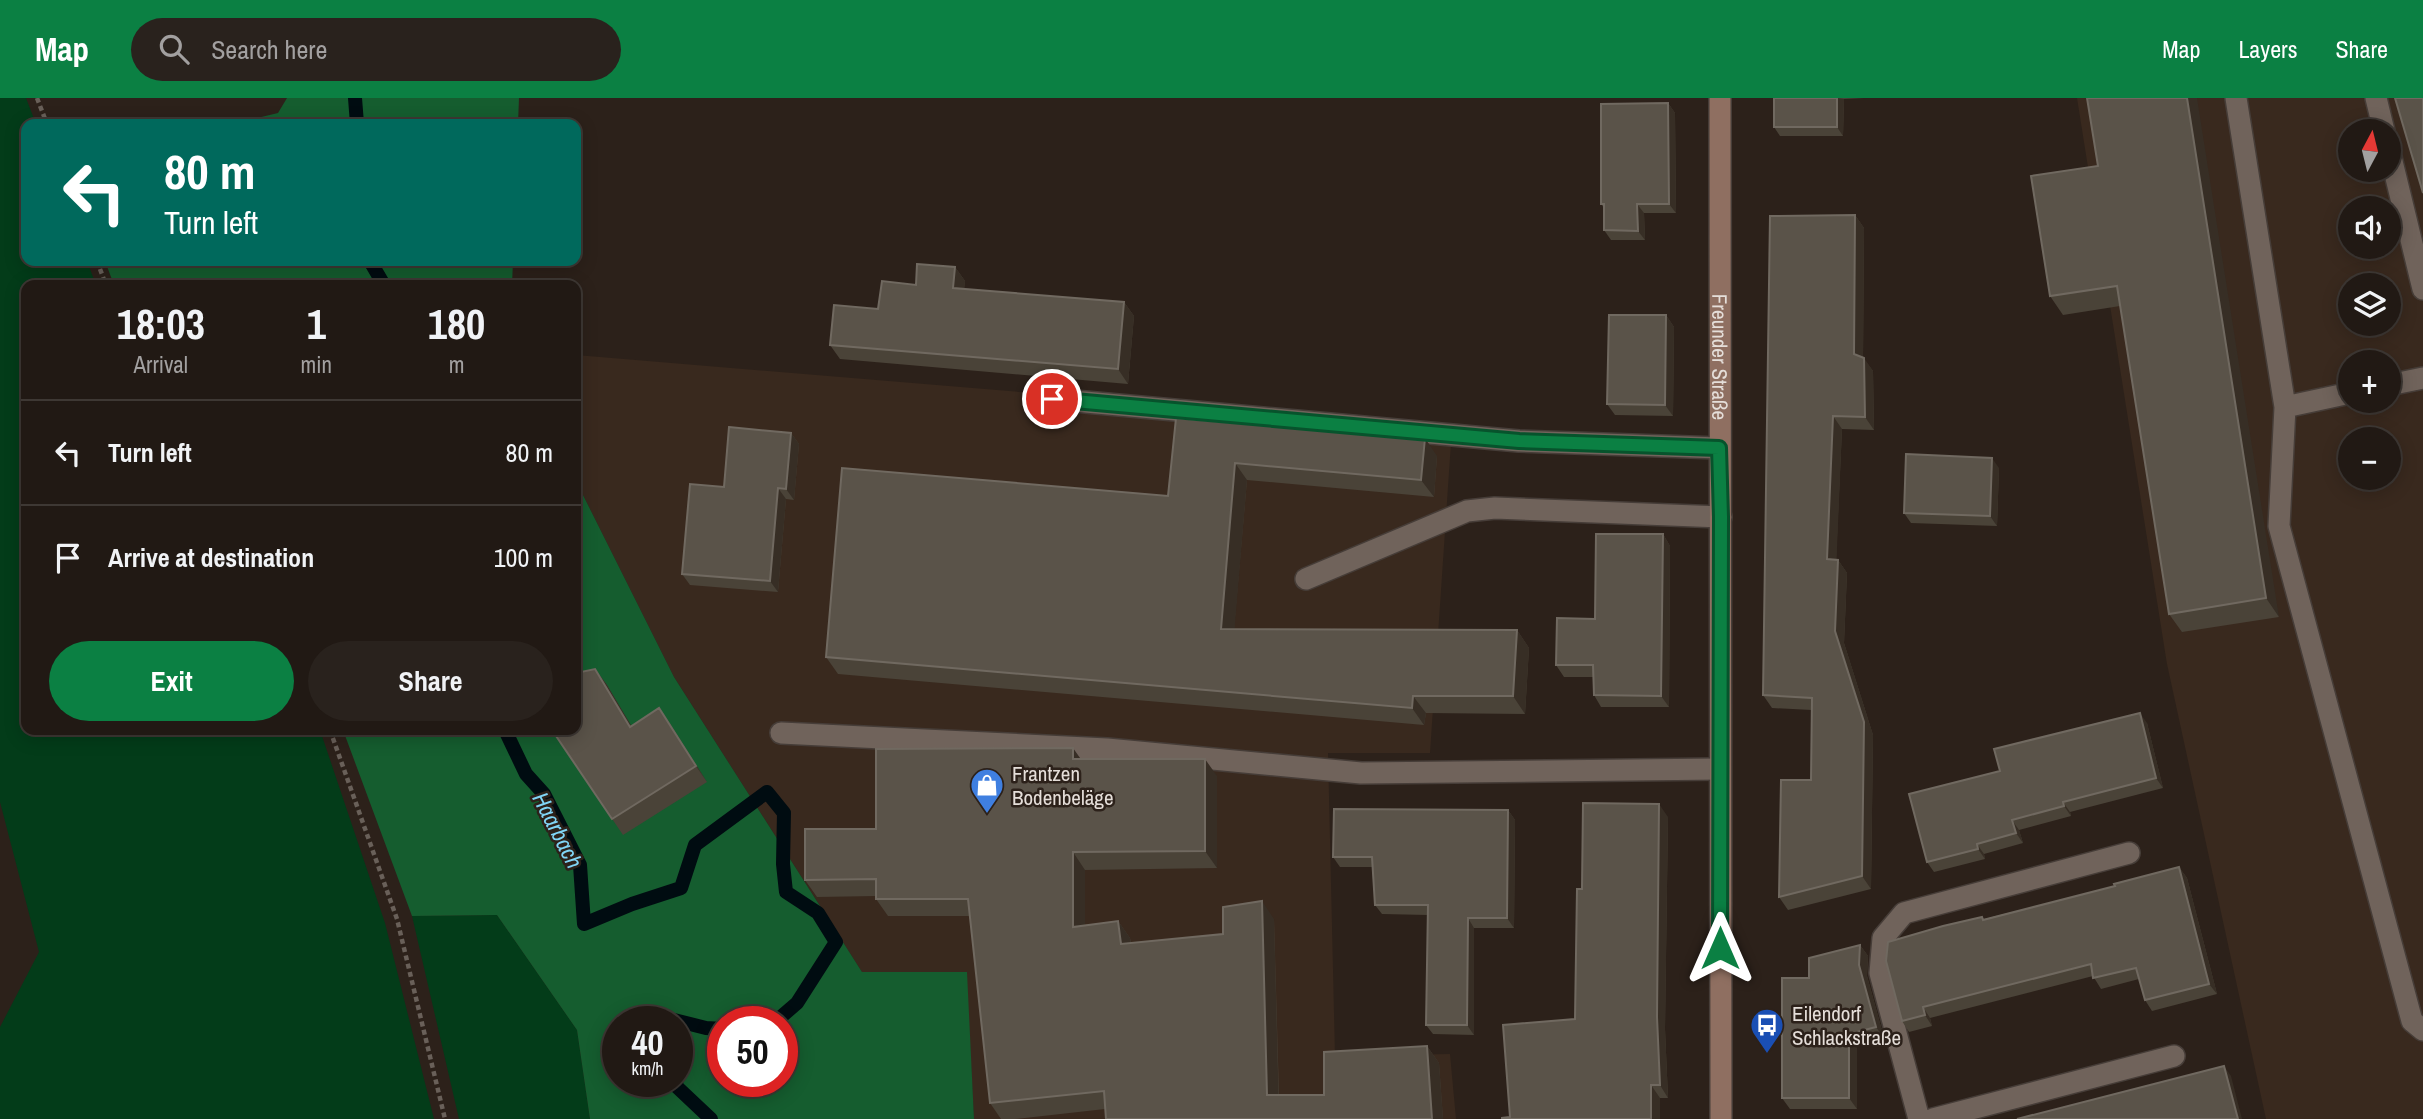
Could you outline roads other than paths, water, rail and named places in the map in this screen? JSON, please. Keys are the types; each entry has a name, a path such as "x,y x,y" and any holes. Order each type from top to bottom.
{"main road":[{"name":"Freunder Straße","path":"1720,98 1721,1119"}],"street":[{"path":"2236,98 2285,407 2279,526 2412,1021 2423,1030"},
{"path":"2376,98 2381,119"},
{"path":"2397,182 2423,289"},
{"path":"2401,383 2423,378"},
{"path":"2285,407 2338,396"},
{"path":"1052,399 1519,441 1719,448"},
{"path":"1306,579 1467,511 1495,508 1721,517"},
{"path":"780,733 1107,749 1361,773 1719,769"},
{"path":"1919,1119 1880,973 1882,938 1904,913 2129,853"},
{"path":"1933,1119 2174,1056"}],"waterway":[{"name":"Haarbach","path":"355,98 357,119"},
{"name":"Haarbach","path":"373,266 381,280"},
{"name":"Haarbach","path":"507,735 526,774 544,794 580,865 584,924 681,888 695,845 767,792 784,813 783,864 786,892 818,913 836,942 794,1006"},
{"name":"Haarbach","path":"693,1025 707,1028"},
{"name":"Haarbach","path":"688,1097 711,1119"}],"place":[{"name":"Frantzen Bodenbeläge","path":"987,815"},
{"name":"Eilendorf Schlackstraße","path":"1767,1055"}]}
